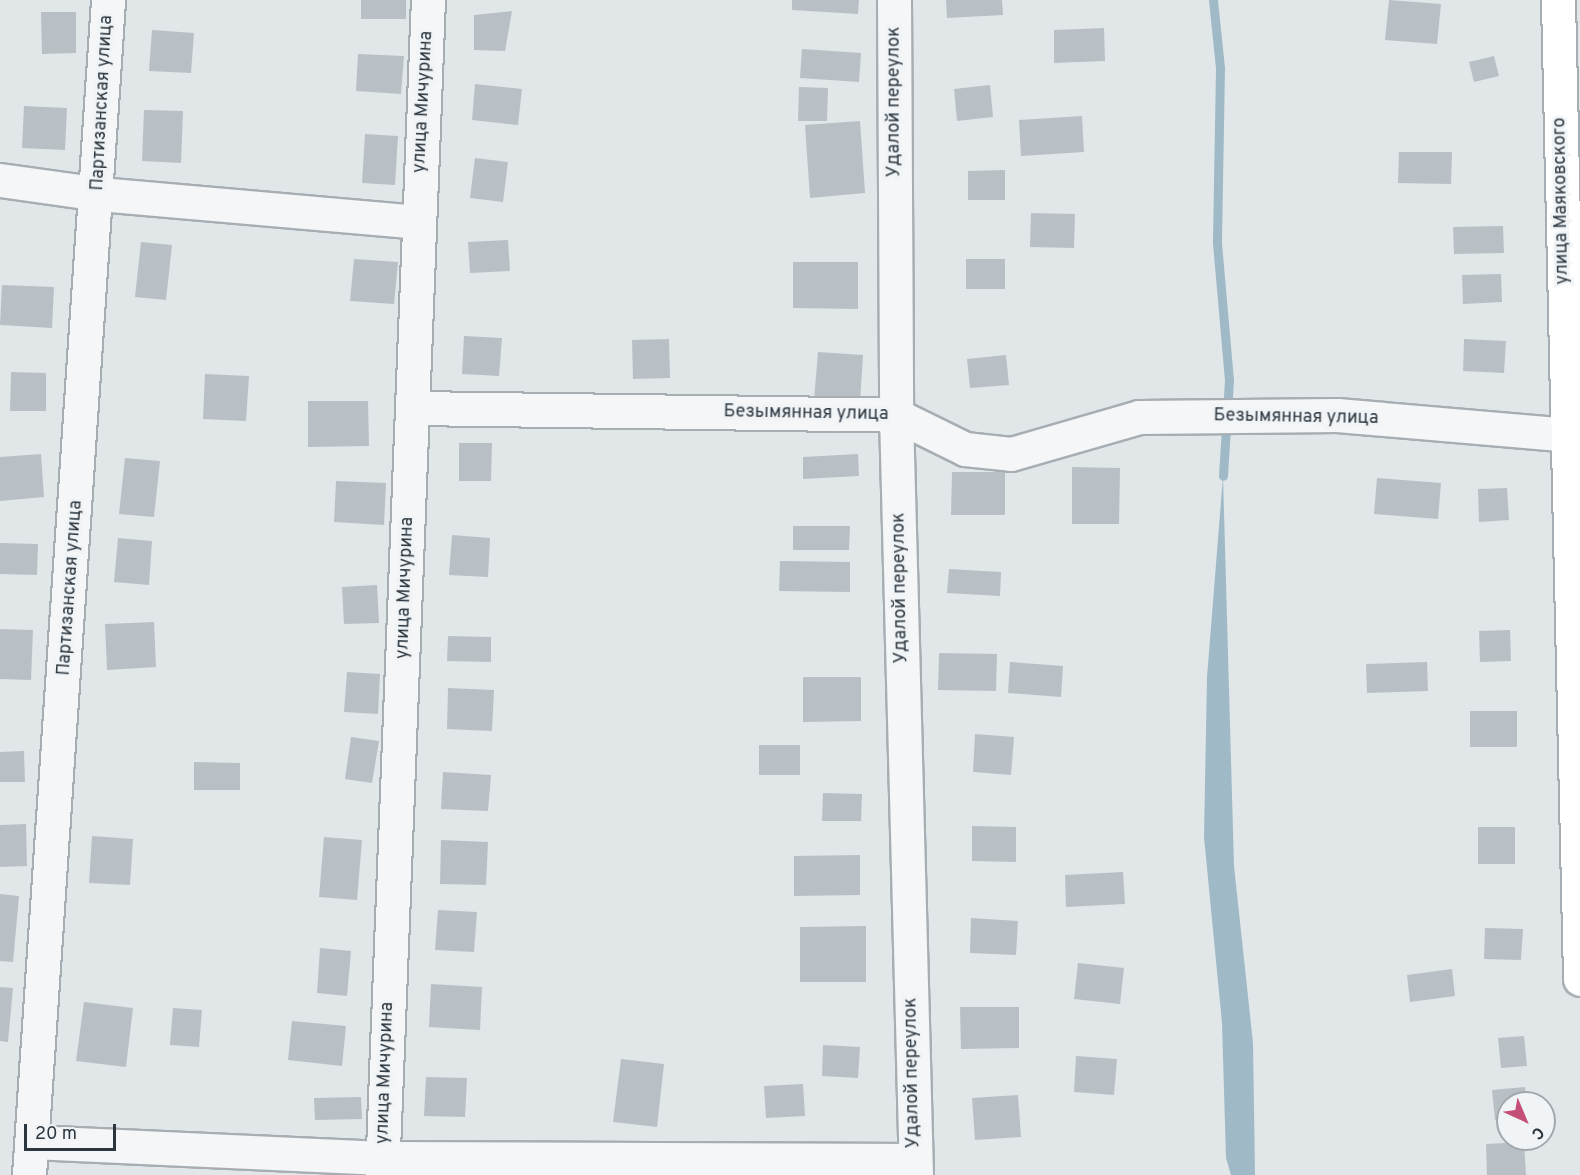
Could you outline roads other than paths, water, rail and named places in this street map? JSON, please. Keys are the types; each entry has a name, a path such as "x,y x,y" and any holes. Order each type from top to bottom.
{"main road":[{"name":"улица Маяковского","path":"1558,0 1574,436 1580,979"}],"street":[{"name":"Партизанская улица","path":"30,1175 99,194 108,0"},
{"name":"улица Мичурина","path":"382,1166 428,0"},
{"name":"Удалой переулок","path":"894,0 896,415 915,1168"},
{"path":"0,180 99,194 418,222"},
{"name":"Безымянная улица","path":"413,408 896,415 965,449 1011,454 1139,417 1337,415 1574,436"},
{"path":"32,1142 382,1166 915,1168"}],"water":[{"path":"1223,476 1234,866 1253,1043 1255,1175 1231,1175 1226,1158 1222,1023 1204,837 1207,677"}],"waterway":[{"path":"1213,0 1220,68 1217,243 1229,380 1223,476"}]}
